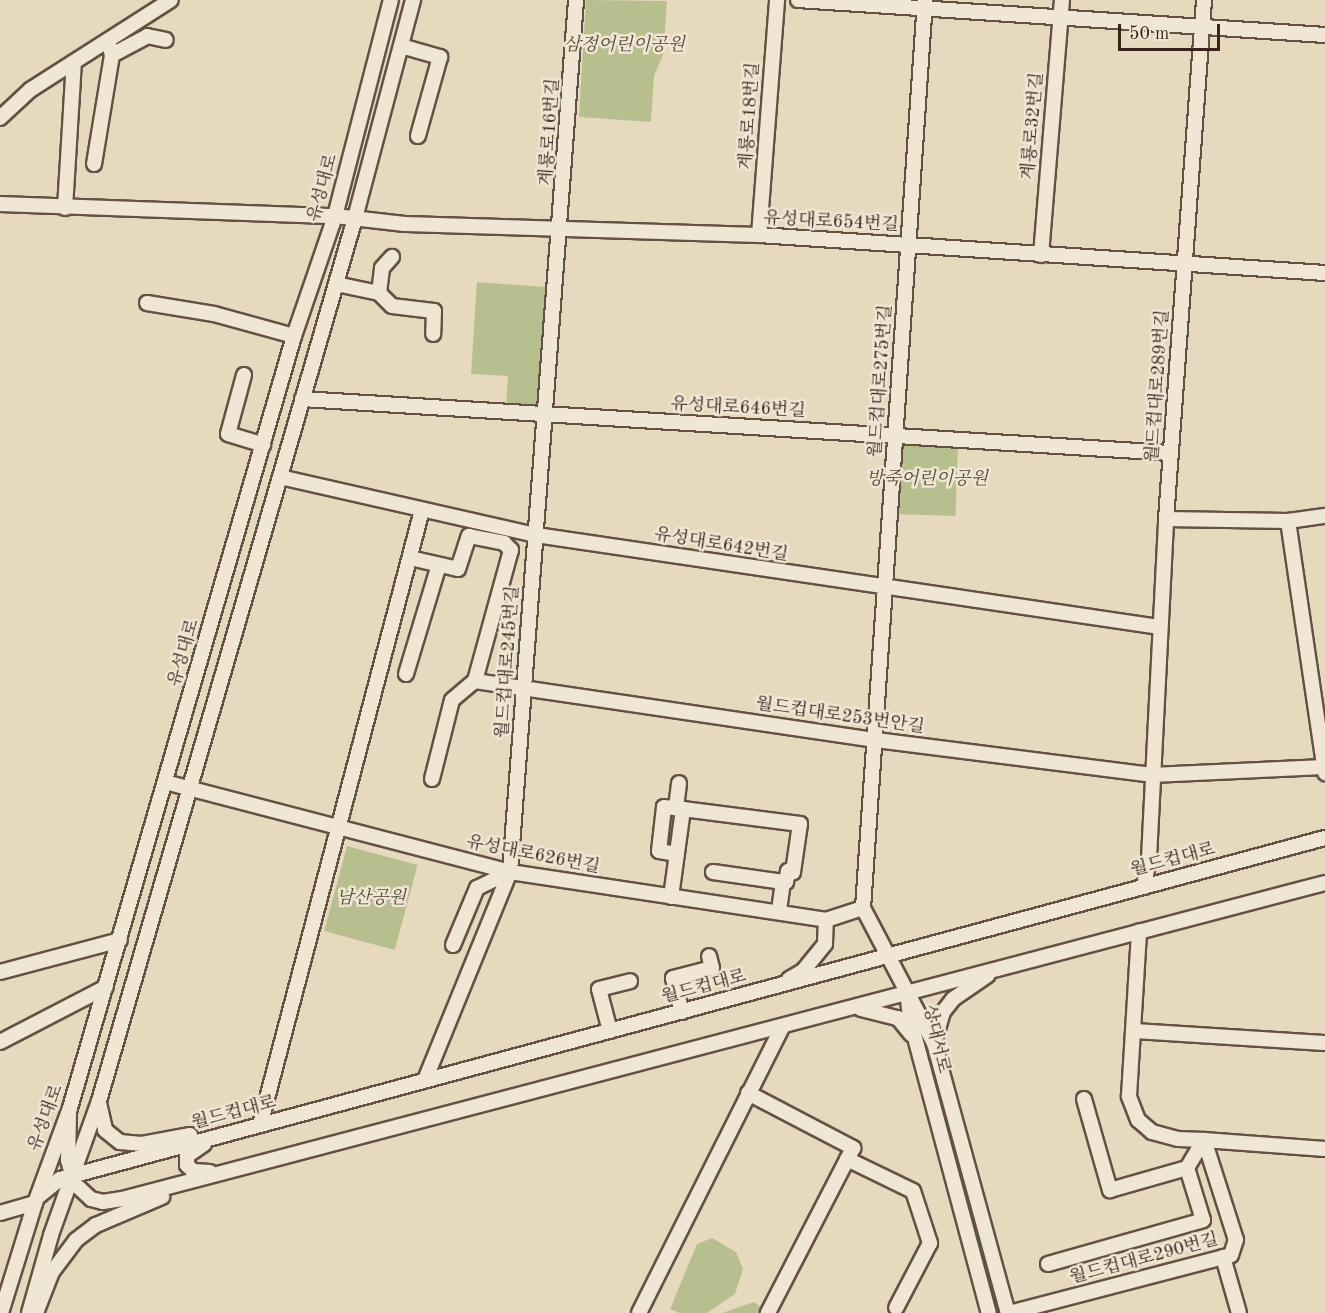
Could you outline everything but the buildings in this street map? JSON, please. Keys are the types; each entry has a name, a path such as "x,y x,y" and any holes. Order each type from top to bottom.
{"street":[{"path":"0,118 30,90 171,0"},
{"name":"유성대로","path":"2,1313 34,1203 69,1113 294,336 335,216 391,0"},
{"path":"28,1313 71,1177 99,1101 355,218 413,0"},
{"name":"계룡로16번길","path":"561,230 576,0"},
{"name":"계룡로18번길","path":"759,235 777,0"},
{"path":"798,0 925,4 1060,18 1325,35"},
{"name":"계룡로32번길","path":"1041,255 1062,0"},
{"name":"월드컵대로289번길","path":"1144,887 1166,519 1204,0"},
{"name":"월드컵대로275번길","path":"863,908 887,589 894,435 925,4"},
{"path":"112,56 147,36 166,40"},
{"path":"94,164 112,56 108,41"},
{"path":"401,46 440,57 418,136"},
{"path":"65,208 75,62"},
{"name":"유성대로654번길","path":"0,204 335,216 561,230 759,235 908,244 1185,266 1325,273"},
{"name":"월드컵대로245번길","path":"424,1080 510,872 561,230"},
{"path":"379,293 382,268 392,258"},
{"path":"336,284 379,293 392,306 434,311 433,334"},
{"path":"147,303 214,314 294,336"},
{"path":"244,375 228,434 263,445"},
{"name":"유성대로646번길","path":"302,399 1171,453"},
{"name":"유성대로642번길","path":"280,477 536,535 887,589 1160,627"},
{"path":"260,1125 422,510"},
{"path":"1166,519 1288,521 1325,516"},
{"path":"1152,775 1325,770 1288,521"},
{"path":"410,558 458,569 469,536 504,543 511,550 475,681 452,700 432,778"},
{"path":"406,674 439,565"},
{"name":"월드컵대로253번안길","path":"475,681 510,689 524,687 876,740 1152,775"},
{"name":"유성대로626번길","path":"165,782 510,872 826,920 863,908"},
{"path":"671,897 677,854 679,783"},
{"path":"679,808 800,824 793,872 788,871 786,882 783,882 779,912"},
{"name":"월드컵대로","path":"34,1203 46,1188 92,1171 682,1011 889,958 1325,838"},
{"path":"453,945 477,888 510,872"},
{"path":"713,872 783,882"},
{"path":"69,1113 71,1177 84,1195 103,1202 232,1171 782,1028 1325,883"},
{"path":"863,908 908,994"},
{"path":"778,986 803,971 820,951 828,934 826,920"},
{"path":"1139,931 1129,1096 1138,1120 1161,1134 1204,1140 1325,1149"},
{"path":"0,972 120,940"},
{"path":"682,1011 673,978 712,968 709,956"},
{"path":"934,1043 943,1012 953,999 994,970"},
{"path":"610,1031 599,989 630,981"},
{"path":"0,1042 106,987"},
{"name":"상대서로","path":"908,994 934,1043 1008,1313"},
{"name":"상대서로","path":"908,994 917,1044 990,1313"},
{"path":"855,1008 898,1018 917,1044"},
{"path":"639,1313 782,1028"},
{"path":"1134,1031 1325,1043"},
{"path":"748,1093 853,1148 768,1313"},
{"path":"1084,1100 1110,1190 1187,1168 1204,1140"},
{"path":"99,1101 105,1130 120,1142 142,1144 234,1132"},
{"path":"232,1171 193,1171 187,1165 187,1156 194,1148 234,1132"},
{"name":"월드컵대로290번길","path":"1008,1313 1231,1255 1236,1240 1204,1140"},
{"path":"847,1158 913,1191 927,1233 930,1243 896,1308"},
{"path":"1048,1264 1203,1220 1187,1168"},
{"path":"36,1313 52,1272 66,1250 96,1225 232,1171"},
{"path":"0,1213 34,1203"},
{"path":"1223,1257 1239,1313"}],"green space":[{"name":"삼정어린이공원","path":"586,0 667,1 663,55 654,76 651,122 579,117"},
{"path":"477,282 546,287 538,410 506,408 508,376 471,374"},
{"name":"방죽어린이공원","path":"897,443 958,445 955,516 895,514"},
{"name":"남산공원","path":"347,846 418,865 395,950 324,931"},
{"path":"712,1238 736,1252 743,1269 735,1294 707,1313 680,1313 670,1309 697,1244"},
{"path":"754,1302 762,1308 760,1313 722,1313"}]}
